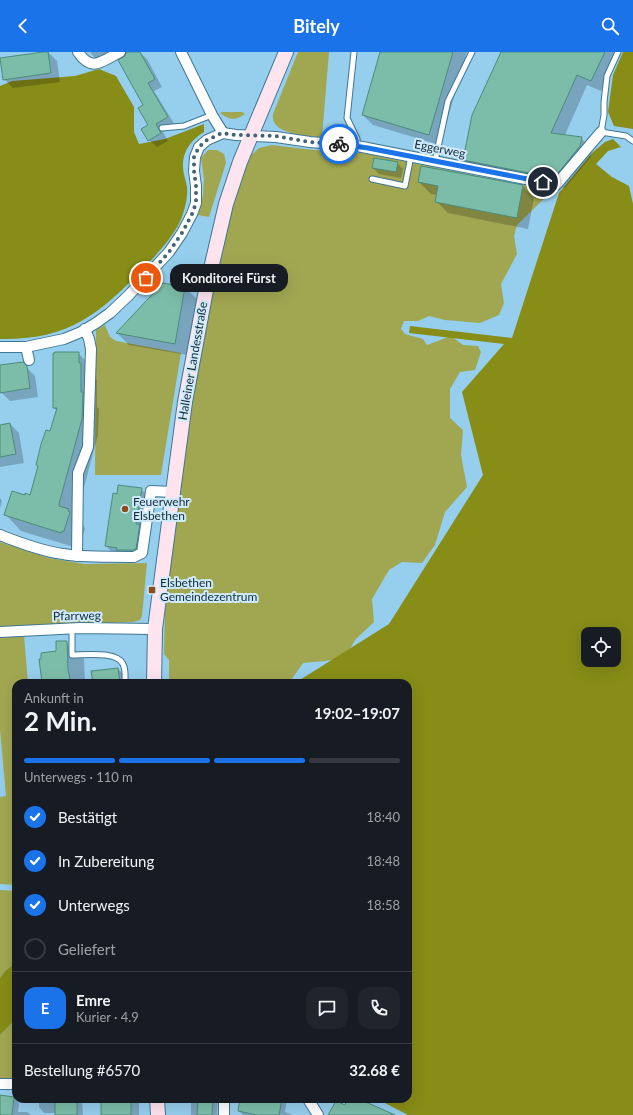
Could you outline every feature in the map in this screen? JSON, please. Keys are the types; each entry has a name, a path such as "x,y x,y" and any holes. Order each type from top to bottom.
{"main road":[{"name":"Halleiner Landesstraße","path":"154,679 155,629 185,402 206,290 226,204 250,136 286,52"},
{"path":"158,1103 158,1115"}],"street":[{"path":"78,52 87,63 93,64 100,63 120,52"},
{"path":"0,347 26,347 64,339 85,330 114,309 146,278 169,252 182,233 196,203 194,157 199,147 207,140 222,133 181,52"},
{"name":"Eggerweg","path":"222,133 250,136 276,136 310,142 356,146 556,185 601,132"},
{"path":"77,556 78,473 88,448 90,422 91,348 85,330"},
{"path":"26,347 28,360"},
{"path":"0,535 27,545 62,554 77,556 134,557 142,552 151,491 173,492"},
{"name":"Pfarrweg","path":"0,632 72,629 155,629"},
{"path":"0,1084 12,1084"},
{"path":"224,1103 224,1115"},
{"path":"310,1103 318,1115"}],"lane":[{"path":"354,52 347,118 357,139 356,146"},
{"path":"435,161 448,101 472,52"},
{"path":"618,52 607,76 601,132 626,136 633,141"},
{"path":"162,128 184,126 212,115"},
{"path":"372,179 405,186 411,156"},
{"path":"72,629 72,655 107,655 120,660 124,665 125,679"}],"green space":[{"path":"298,52 329,52 322,137 293,134 279,128 273,118"},
{"path":"242,112 245,114 239,118 232,119 220,113"},
{"path":"272,145 314,150 363,153 552,191 517,225 514,236 517,254 501,284 504,303 499,315 480,323 445,320 429,316 418,321 404,321 401,329 405,334 423,339 427,345 451,336 463,345 478,346 481,352 475,370 460,372 450,389 450,418 463,430 461,455 467,487 445,512 435,545 422,563 402,562 389,570 372,599 374,622 355,640 345,658 303,663 292,679 169,679 169,660 164,654 165,605 175,516 188,427 209,306 223,241 243,174 251,155 259,148"},
{"path":"208,150 217,150 224,154 226,163 209,217 198,215 203,195 204,179 201,158"},
{"path":"105,325 110,337 116,341 181,353 161,475 95,475 96,330"},
{"path":"0,542 49,558 85,564 147,563 142,616 140,620 133,622 0,627"},
{"path":"24,635 28,679 12,679 12,885 0,884 0,797 6,796 0,729 0,637"},
{"path":"0,890 12,891 12,965 0,978"},
{"path":"12,1023 12,1080 0,1080 0,1035"}],"shaded area":[{"path":"623,52 633,52 633,129 614,126 608,112 613,75"},
{"path":"99,69 116,76 134,107 134,132 139,144 165,139 204,124 204,132 192,142 184,156 183,169 187,187 187,195 182,217 165,244 144,268 112,299 81,322 45,335 0,339 0,86 12,81 75,76"},
{"path":"613,139 621,147 608,151 596,164 612,177 629,186 633,204 633,1115 408,1115 385,1103 412,1103 412,679 301,679 389,624 483,475 462,392 504,344 409,333 410,326 512,338 559,193 593,152 605,142"},
{"path":"12,965 12,1023 0,1035 0,978"}],"building":[{"path":"48,52 51,73 3,80 0,58"},
{"path":"126,52 140,52 155,79 148,83 168,117 156,124 161,133 148,141 141,129 148,125 138,108 143,105 118,60 125,56"},
{"path":"380,52 453,52 429,135 362,115"},
{"path":"501,52 605,52 591,81 577,75 551,133 582,137 580,146 554,178 463,160 472,115"},
{"path":"374,158 398,162 396,172 372,168"},
{"path":"421,166 523,185 517,218 435,202 438,186 418,182"},
{"path":"163,283 185,287 175,344 116,333"},
{"path":"79,352 79,363 81,363 81,392 83,392 82,419 59,504 59,506 69,509 68,511 70,512 64,531 61,533 4,515 12,491 30,495 38,466 36,465 41,444 46,430 50,431 57,408 53,408 53,353"},
{"path":"23,362 27,366 30,388 0,393 0,365"},
{"path":"10,423 16,454 0,457 0,425"},
{"name":"Feuerwehr Elsbethen","path":"118,485 142,488 136,524 140,524 136,549 133,550 116,550 117,548 105,546 113,493 117,494"},
{"path":"56,641 67,641 68,670 70,679 42,679 39,659 41,659 41,653 56,651"},
{"path":"118,668 119,679 92,679 91,671"},
{"path":"0,1095 12,1097 12,1103 13,1103 12,1115 0,1115"},
{"path":"55,1103 77,1103 77,1115 55,1115"},
{"path":"101,1103 131,1103 131,1115 101,1115"},
{"path":"198,1103 213,1103 212,1115 197,1115"},
{"path":"239,1103 281,1103 279,1115 257,1115 238,1111"},
{"path":"335,1103 345,1105 346,1103 368,1103 395,1115 328,1115"}],"way so far":[{"path":"146,278 169,252 182,233 192,214 196,203 194,157 199,147 207,140 222,133 236,135 276,136 310,142 339,144"}],"place":[{"name":"Konditorei Fürst","path":"146,278"},
{"name":"Feuerwehr Elsbethen","path":"125,509"},
{"name":"Elsbethen Gemeindezentrum","path":"152,590"}],"route":[{"path":"339,144 411,156 543,182"}]}
